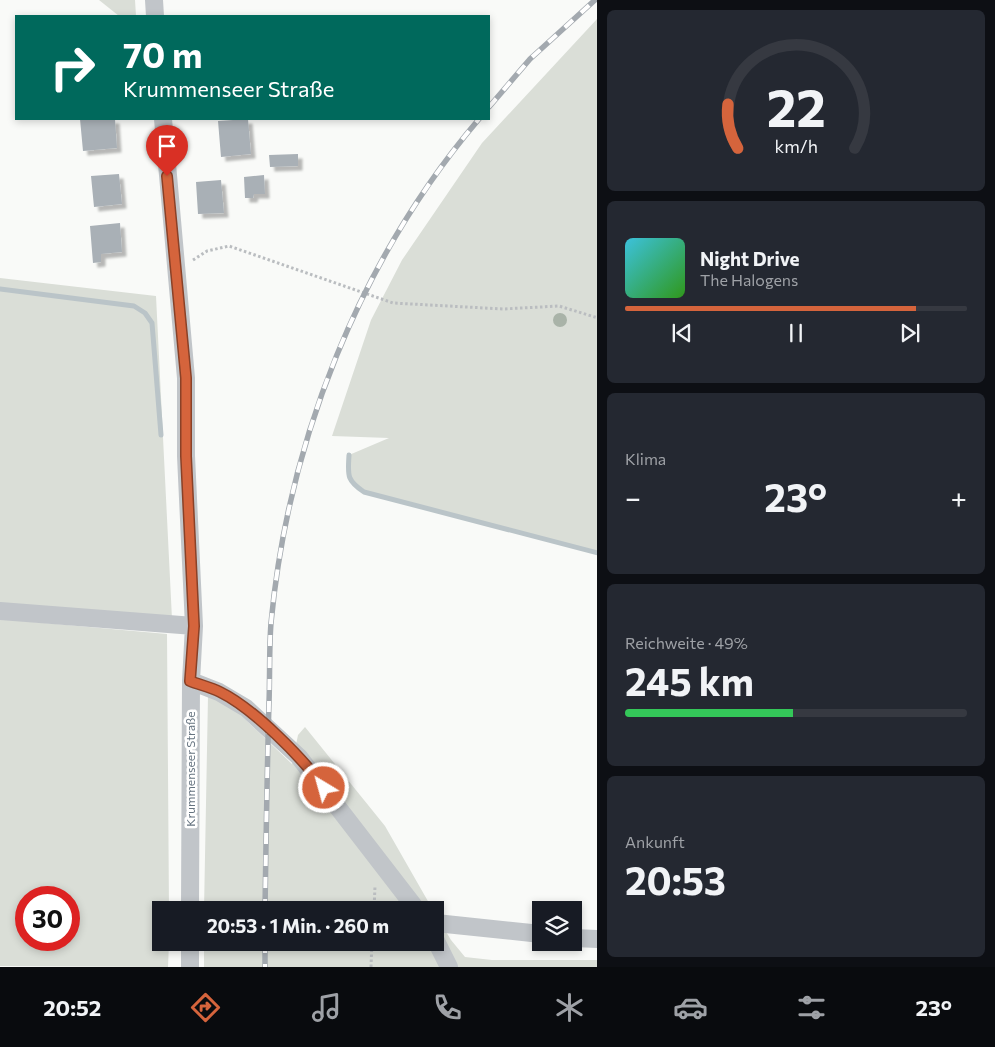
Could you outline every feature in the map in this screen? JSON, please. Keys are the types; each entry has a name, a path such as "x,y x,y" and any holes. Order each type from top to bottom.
{"street":[{"path":"154,0 156,15"},
{"name":"Krummenseer Straße","path":"163,120 186,378 186,456 194,626 190,681 190,901"},
{"path":"0,611 194,626"},
{"path":"190,681 219,692 246,708 300,757 410,901"},
{"path":"444,924 532,933"},
{"path":"582,938 597,939"},
{"path":"190,951 190,967"},
{"path":"441,951 449,967"}],"path":[{"path":"176,270 207,251 229,246 393,303 503,310 559,306 597,318"},
{"path":"371,967 372,951"}],"shaded area":[{"path":"99,0 135,0 136,15 118,15"},
{"path":"597,19 597,553 364,492 349,477 349,455 389,438 332,436 371,320 402,260 482,143"},
{"path":"0,278 156,296 172,619 0,604"},
{"path":"0,619 167,634 169,901 152,901 152,951 169,951 168,967 0,966"},
{"path":"208,696 229,704 292,764 298,735 305,727 385,826 428,901 204,901"},
{"path":"444,928 465,957 492,960 597,960 597,967 204,967 204,951 444,951"}],"building":[{"path":"80,120 115,120 117,148 83,151"},
{"path":"248,120 251,154 221,157 218,121"},
{"path":"298,154 298,166 270,167 269,155"},
{"path":"119,174 122,204 94,207 91,176"},
{"path":"264,175 265,194 254,194 253,198 245,198 244,177"},
{"path":"221,180 224,213 198,214 196,182"},
{"path":"120,223 122,252 101,254 101,262 93,263 90,226"}],"waterway":[{"path":"0,289 134,306 145,313 152,323 161,435"},
{"path":"349,455 349,476 354,484 364,492 597,553"}],"railway":[{"path":"490,106 530,59 595,0"},
{"path":"265,901 271,623 280,555 294,487 313,420 337,355 365,292 399,231 437,173 478,120"},
{"path":"265,951 265,967"}],"route":[{"path":"167,176 186,378 186,456 194,626 190,681 219,692 246,708 300,757 324,788"}]}
